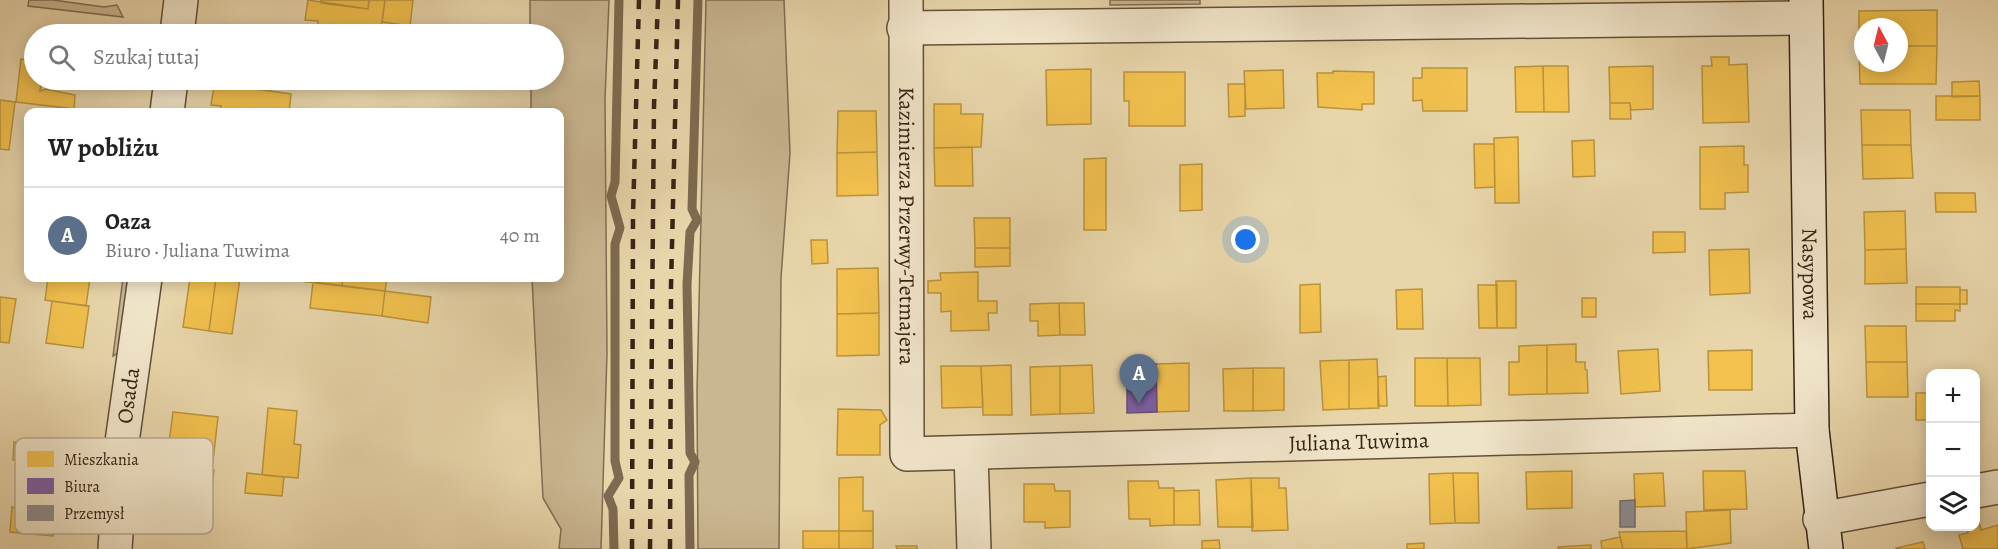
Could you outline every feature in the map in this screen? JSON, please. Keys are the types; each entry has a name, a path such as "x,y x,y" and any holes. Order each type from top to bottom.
{"street":[{"path":"178,24 181,0"},
{"path":"905,14 1806,9"},
{"name":"Nasypowa","path":"1806,9 1812,430 1823,534"},
{"name":"Kazimierza Przerwy-Tetmajera","path":"905,14 907,454"},
{"path":"167,108 169,90"},
{"name":"Osada","path":"123,438 144,282"},
{"name":"Juliana Tuwima","path":"907,454 1812,430"},
{"path":"971,453 974,549"},
{"path":"1980,490 1998,487"},
{"path":"1823,534 1926,500"},
{"name":"Osada","path":"115,549 116,534"}],"shaded area":[{"path":"29,0 53,0 104,7 117,5 123,17 28,6"},
{"path":"530,0 609,0 605,99 607,353 601,549 559,549 561,529 543,498 532,282 564,282 564,108 531,108 531,90 564,90 564,24 530,24"},
{"path":"706,0 784,0 790,153 781,278 779,549 698,549 697,391"},
{"path":"1110,0 1200,0 1200,4 1110,5"},
{"path":"122,282 130,282 121,351 113,356"}],"building: Mieszkania":[{"path":"308,0 368,9 369,0 385,0 382,24 318,24 318,21 305,20"},
{"path":"321,0 369,0 368,9 321,3"},
{"path":"385,0 413,0 410,24 382,22"},
{"path":"1937,10 1937,46 1908,46 1908,18 1859,18 1859,11"},
{"path":"1908,46 1937,46 1936,84 1860,84 1860,72 1908,72"},
{"path":"1711,57 1729,57 1729,65 1747,64 1749,122 1703,123 1702,66 1712,66"},
{"path":"21,59 24,59 24,90 51,90 75,95 74,108 16,102"},
{"path":"1543,66 1544,112 1516,112 1515,67"},
{"path":"1543,66 1568,66 1569,112 1544,112"},
{"path":"1653,66 1653,109 1631,110 1630,103 1610,103 1609,67"},
{"path":"1422,68 1467,68 1467,111 1423,111 1422,100 1413,101 1413,78 1422,78"},
{"path":"1091,69 1091,124 1047,125 1046,70"},
{"path":"1283,70 1284,108 1246,109 1244,71"},
{"path":"1333,71 1374,72 1374,104 1362,104 1362,110 1318,107 1317,73 1333,73"},
{"path":"1124,72 1185,72 1185,126 1129,126 1129,101 1124,101"},
{"path":"1979,81 1980,96 1952,97 1952,82"},
{"path":"1228,84 1245,84 1245,116 1229,117"},
{"path":"213,90 263,90 291,94 289,108 221,108 221,106 211,105"},
{"path":"1936,96 1980,96 1980,120 1936,120"},
{"path":"0,100 15,102 9,150 0,149"},
{"path":"1610,103 1630,103 1631,119 1610,119"},
{"path":"934,104 961,104 961,114 983,114 981,147 934,148"},
{"path":"1861,110 1910,110 1911,145 1862,145"},
{"path":"838,111 876,111 877,152 837,153"},
{"path":"1518,137 1519,203 1495,203 1494,138"},
{"path":"1594,140 1595,176 1573,177 1572,141"},
{"path":"1474,144 1494,144 1495,187 1475,188"},
{"path":"1862,145 1911,145 1913,178 1863,179"},
{"path":"1744,146 1744,165 1748,165 1748,192 1725,193 1725,209 1700,209 1700,147"},
{"path":"972,147 973,186 935,186 934,148"},
{"path":"877,152 878,195 837,196 837,153"},
{"path":"1106,158 1106,230 1084,230 1084,159"},
{"path":"1202,164 1202,210 1180,211 1180,165"},
{"path":"1935,193 1975,193 1976,212 1936,212"},
{"path":"1905,211 1906,249 1865,250 1864,212"},
{"path":"974,218 1010,218 1010,248 975,248"},
{"path":"1653,232 1685,232 1685,252 1653,253"},
{"path":"811,240 827,240 828,263 812,264"},
{"path":"975,248 1010,248 1010,266 975,267"},
{"path":"1749,249 1750,293 1710,295 1709,250"},
{"path":"1906,249 1907,283 1865,284 1865,250"},
{"path":"878,268 879,313 837,314 837,269"},
{"path":"978,272 978,301 997,301 997,313 988,313 989,330 951,331 951,311 941,312 941,293 928,293 928,281 941,280 940,273"},
{"path":"1496,281 1516,281 1516,328 1497,328"},
{"path":"47,282 89,282 86,306 45,300"},
{"path":"189,282 215,282 209,331 183,327"},
{"path":"215,282 239,282 232,334 209,331"},
{"path":"308,282 342,282 342,286"},
{"path":"313,282 385,291 382,316 310,308"},
{"path":"342,282 386,282 385,291 342,286"},
{"path":"1320,284 1321,332 1300,333 1300,285"},
{"path":"1478,285 1497,285 1497,328 1479,328"},
{"path":"1916,287 1960,287 1960,304 1916,304"},
{"path":"1422,289 1423,329 1397,329 1396,290"},
{"path":"1960,290 1967,290 1967,304 1960,304"},
{"path":"385,291 431,297 428,323 382,316"},
{"path":"0,297 16,299 9,343 0,342"},
{"path":"1582,298 1596,298 1596,317 1582,317"},
{"path":"52,301 89,306 83,348 46,343"},
{"path":"1059,303 1084,303 1085,335 1060,335"},
{"path":"1059,303 1060,335 1038,336 1038,321 1030,321 1030,304"},
{"path":"1916,304 1960,304 1960,311 1955,310 1955,321 1916,321"},
{"path":"879,313 879,355 837,356 837,314"},
{"path":"1865,326 1906,326 1907,362 1866,362"},
{"path":"1576,344 1576,362 1585,362 1587,370 1588,393 1547,394 1547,345"},
{"path":"1547,345 1547,394 1509,395 1509,362 1519,362 1519,346"},
{"path":"1658,349 1660,391 1621,394 1618,351"},
{"path":"1752,350 1752,390 1709,390 1708,351"},
{"path":"1415,358 1447,358 1448,406 1415,406"},
{"path":"1447,358 1480,358 1481,405 1448,406"},
{"path":"1377,359 1379,408 1349,409 1349,360"},
{"path":"1349,360 1349,409 1323,410 1320,361"},
{"path":"1866,362 1907,362 1908,397 1867,397"},
{"path":"1189,363 1189,411 1157,412 1156,364"},
{"path":"1011,365 1012,415 983,415 981,366"},
{"path":"1092,365 1094,413 1060,414 1060,366"},
{"path":"941,366 981,366 983,407 942,408"},
{"path":"1060,366 1060,414 1031,415 1030,367"},
{"path":"1253,368 1284,368 1284,410 1253,411"},
{"path":"1253,368 1253,411 1224,411 1223,369"},
{"path":"1386,376 1387,406 1378,406 1378,377"},
{"path":"1916,393 1926,393 1926,420 1916,420"},
{"path":"268,408 297,411 294,444 301,445 298,478 262,475"},
{"path":"838,409 881,410 887,420 880,425 880,455 837,455"},
{"path":"173,412 218,417 213,461 213,438 170,438"},
{"path":"14,442 15,442 15,460 13,460"},
{"path":"1572,471 1572,508 1527,509 1526,472"},
{"path":"1703,471 1745,471 1747,509 1704,510"},
{"path":"247,473 284,477 282,496 245,493"},
{"path":"1453,473 1478,473 1479,523 1455,523"},
{"path":"1453,473 1455,523 1430,524 1429,474"},
{"path":"1663,473 1665,506 1635,507 1634,474"},
{"path":"863,477 863,511 873,511 873,531 839,531 839,478"},
{"path":"1251,478 1253,527 1218,527 1216,480"},
{"path":"1251,478 1279,478 1279,488 1286,488 1288,530 1252,531"},
{"path":"1128,481 1158,481 1159,488 1174,488 1174,525 1150,526 1150,519 1129,519"},
{"path":"1024,484 1054,484 1055,491 1070,491 1070,527 1045,528 1045,522 1024,522"},
{"path":"1199,490 1200,525 1174,525 1174,491"},
{"path":"12,507 15,508 15,532 10,532"},
{"path":"1730,510 1731,543 1687,549 1686,512"},
{"path":"1998,525 1998,549 1963,549 1959,535 1968,533 1968,531 1980,531 1980,526 1981,530"},
{"path":"803,531 839,531 839,549 803,549"},
{"path":"839,531 873,531 873,549 839,549"},
{"path":"1686,531 1687,549 1623,549 1619,532"},
{"path":"1620,537 1623,549 1602,549 1601,541"},
{"path":"1219,540 1220,549 1202,549 1202,541"},
{"path":"1923,542 1925,549 1896,549 1896,548"},
{"path":"1424,543 1424,549 1407,549 1407,544"},
{"path":"1591,545 1591,549 1558,549 1558,547"},
{"path":"896,546 917,546 917,549 897,549"}],"building: Biura":[{"path":"1127,364 1156,364 1157,412 1127,413"}],"building: Przemysł":[{"path":"1635,500 1635,527 1620,527 1620,501"}],"waterway":[{"path":"614,549 613,509 608,496 619,478 615,461 615,244 620,228 611,196 615,182 619,0"},
{"path":"690,549 689,475 695,462 690,453 687,285 690,232 697,220 692,209 698,0"}],"railway":[{"path":"632,549 633,215 639,0"},
{"path":"650,549 654,106 658,0"},
{"path":"670,549 671,286 678,0"}],"place":[{"name":"Oaza","path":"1139,404"}]}
